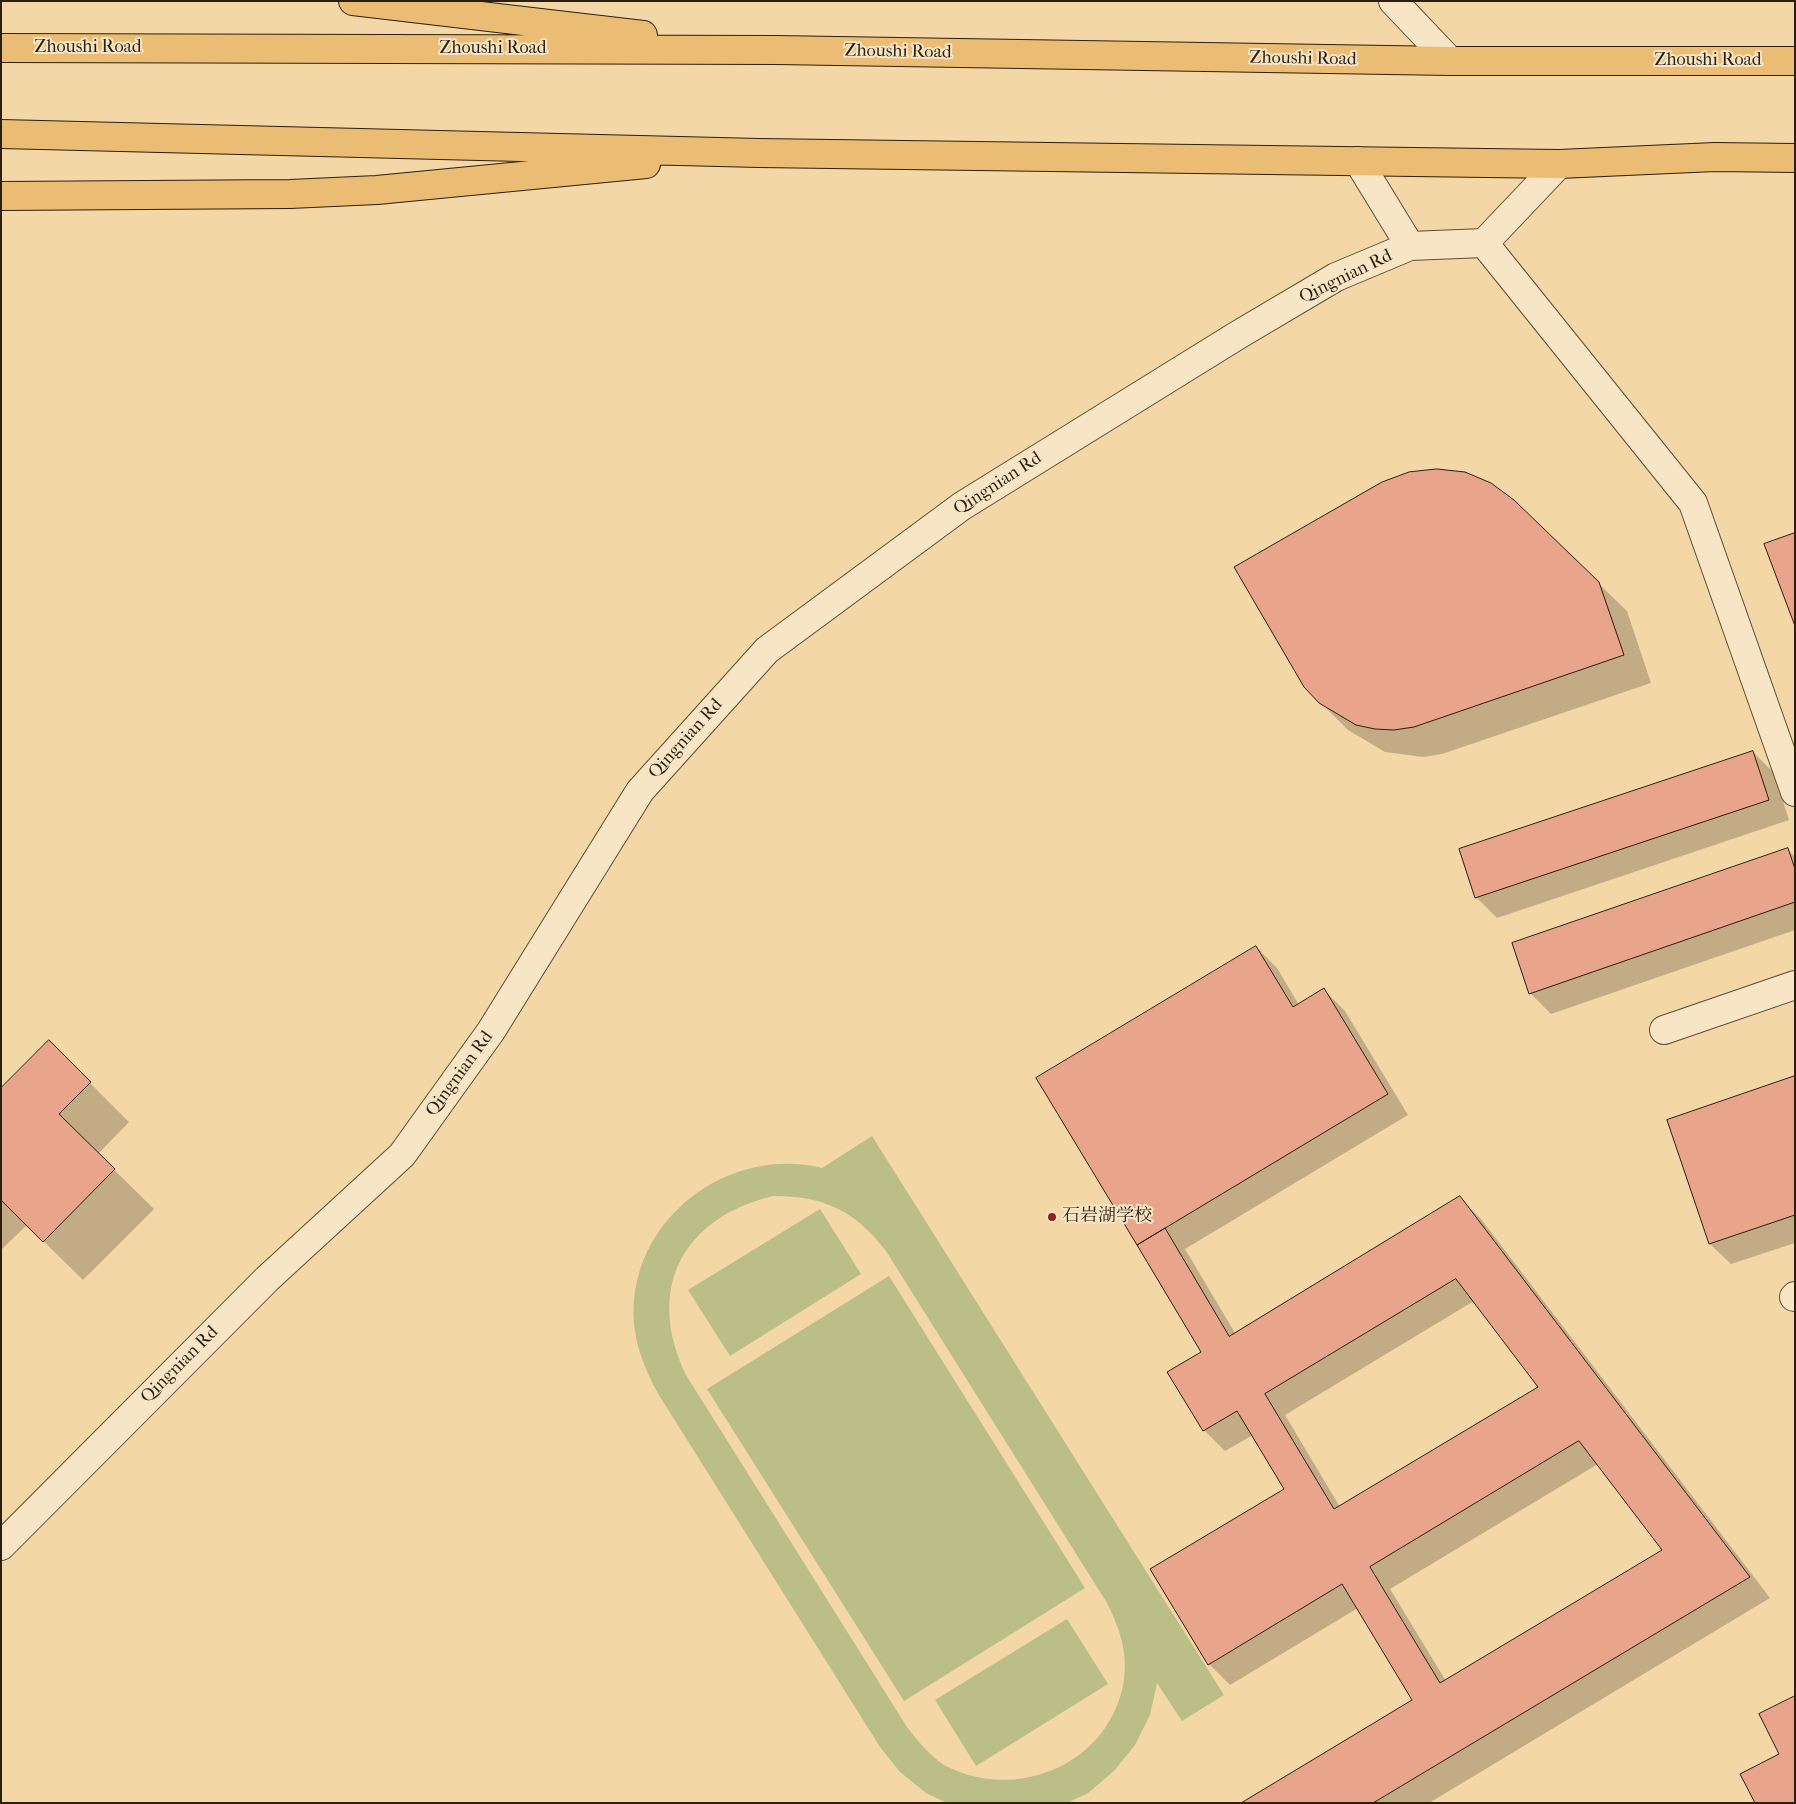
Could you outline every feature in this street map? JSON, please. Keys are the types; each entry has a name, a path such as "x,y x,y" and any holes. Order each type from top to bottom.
{"main road":[{"path":"353,1 776,50"},
{"name":"Zhoushi Road","path":"1,48 776,50 1450,61 1795,61"},
{"path":"1,134 759,152 1559,164 1715,157 1795,158"},
{"path":"1,196 290,194 377,190 759,152"}],"street":[{"path":"1393,1 1450,61"},
{"path":"1358,161 1410,246"},
{"path":"1559,164 1484,243 1693,503 1795,792"},
{"name":"Qingnian Rd","path":"1,1546 267,1279 402,1155 491,1031 640,791 767,650 962,506 1287,306 1336,278 1410,246 1484,243"},
{"path":"1664,1030 1795,985"}],"green space":[{"path":"872,1136 1224,1695 1182,1721 1157,1683 1150,1715 1135,1745 1114,1771 1088,1793 1067,1803 947,1803 926,1793 900,1772 880,1747 657,1392 643,1362 635,1331 635,1293 644,1258 662,1227 686,1202 716,1182 749,1169 785,1164 822,1168","holes":["773,1196 808,1199 837,1208 862,1225 886,1251 1107,1603 1119,1630 1125,1659 1124,1679 1116,1708 1101,1733 1081,1753 1057,1768 1030,1777 1001,1780 972,1776 944,1765 924,1748 907,1727 686,1375 674,1344 670,1314 672,1286 680,1262 695,1240 715,1221 741,1206"]},
{"path":"820,1209 861,1274 730,1356 688,1290"},
{"path":"889,1276 1085,1588 904,1701 707,1389"},
{"path":"1067,1619 1108,1684 976,1766 935,1700"}],"building":[{"path":"1437,469 1465,472 1491,483 1514,500 1599,582 1624,655 1414,727 1394,730 1356,725 1319,703 1304,687 1234,567 1382,482 1409,472"},
{"path":"1795,533 1795,626 1764,544"},
{"path":"1753,751 1769,800 1475,898 1459,849"},
{"path":"1788,848 1795,869 1795,902 1529,994 1512,943"},
{"path":"1256,946 1293,1007 1324,988 1388,1094 1137,1245 1036,1078"},
{"path":"49,1040 91,1082 59,1114 115,1169 43,1242 1,1200 1,1088"},
{"path":"1795,1076 1795,1215 1709,1244 1667,1120"},
{"path":"1460,1196 1750,1577 1373,1803 1241,1803 1412,1700 1342,1584 1208,1665 1150,1569 1284,1489 1237,1411 1203,1431 1167,1372 1201,1352 1137,1245 1165,1228 1229,1336","holes":["1456,1279 1538,1387 1334,1509 1265,1394","1579,1441 1662,1550 1440,1683 1370,1567"]},
{"path":"1795,1696 1795,1803 1755,1803 1740,1774 1779,1754 1759,1714"}],"place":[{"name":"石岩湖学校","path":"1052,1217"}]}
